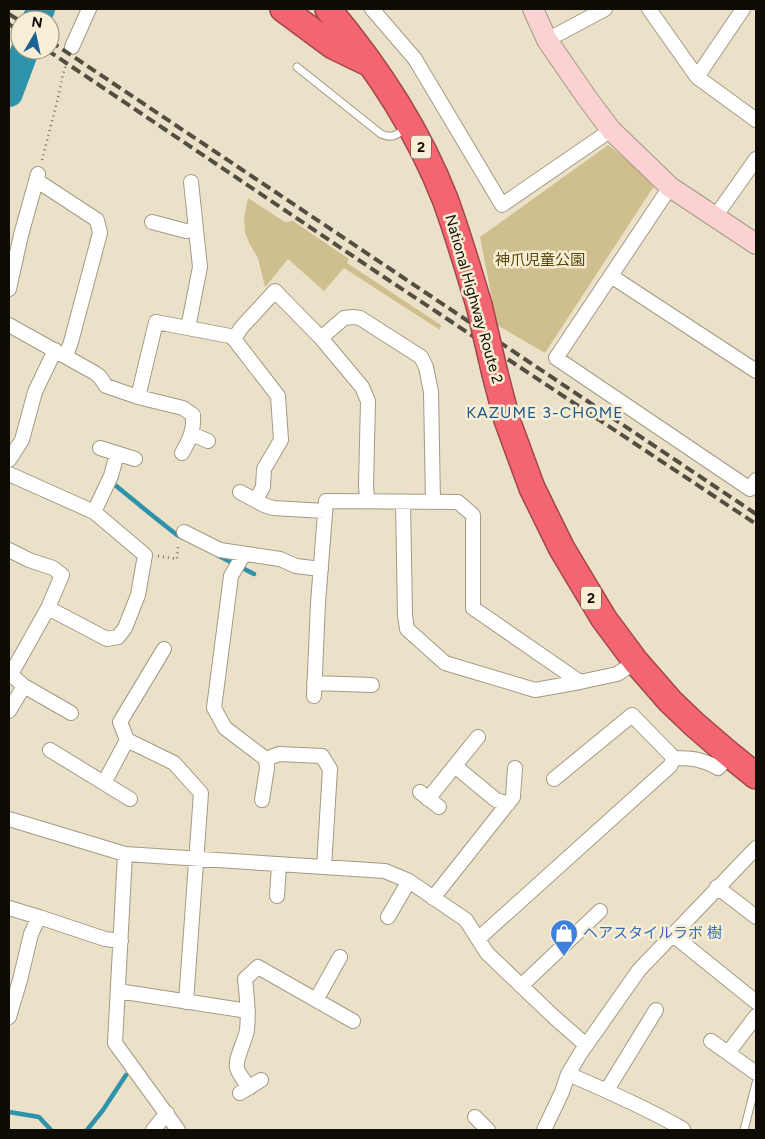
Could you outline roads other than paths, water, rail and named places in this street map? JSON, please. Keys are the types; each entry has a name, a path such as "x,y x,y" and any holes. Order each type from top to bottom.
{"highway":[{"path":"283,9 333,46 372,65"},
{"name":"National Highway Route 2","path":"328,9 372,65 410,125 445,198 478,305 507,420 532,488 562,549 604,619 636,662 670,701 694,724 756,776"}],"street":[{"path":"72,47 89,9"},
{"path":"372,9 415,58 502,205 611,130"},
{"path":"533,9 547,40 611,130 670,187 756,244"},
{"path":"547,40 605,9"},
{"path":"649,9 698,77 756,120"},
{"path":"698,77 743,9"},
{"path":"715,217 756,159"},
{"path":"9,289 37,177 97,220 100,233 74,333 40,381 25,411 22,440 9,460"},
{"path":"188,328 200,267 191,182"},
{"path":"670,187 556,358 754,487"},
{"path":"152,222 186,231 196,229"},
{"path":"611,276 756,371"},
{"path":"234,338 275,291 321,338 362,387 368,401 367,501"},
{"path":"321,338 344,318 360,318 421,356 426,367 431,392 433,502"},
{"path":"138,397 156,322 234,338 278,396 281,440 264,469 263,487 256,500"},
{"path":"9,325 100,377 106,386 138,397 183,408 193,415 192,434 182,453"},
{"path":"192,434 208,441"},
{"path":"100,448 135,459"},
{"path":"94,512 111,476 117,454"},
{"path":"9,474 94,512 145,554 138,595 125,628 118,637 107,638 48,608"},
{"path":"240,492 273,508 325,512"},
{"path":"372,685 314,690 326,501 458,502 473,515 473,608 580,682"},
{"path":"403,502 405,615 407,630 445,663 535,690 616,674 636,662"},
{"path":"185,532 220,550 280,559 296,566 321,569"},
{"path":"9,550 28,560 53,568 62,575 48,608 10,674 24,686 71,714"},
{"path":"244,554 231,576 214,708 225,728 266,759 267,768 262,800"},
{"path":"164,649 120,722 127,740 174,763 201,793 186,1002"},
{"path":"9,711 24,686"},
{"path":"554,779 632,715 674,758 691,758 708,762 718,768 730,755"},
{"path":"429,799 478,737"},
{"path":"104,782 127,740"},
{"path":"50,750 130,799"},
{"path":"266,759 279,754 322,756 330,769 324,867"},
{"path":"478,939 670,766 674,758"},
{"path":"455,766 496,800 508,804"},
{"path":"433,898 513,797 515,768"},
{"path":"9,819 125,854 386,871 409,881 466,920 487,953 586,1045"},
{"path":"544,1130 562,1092 568,1074 639,970 756,848"},
{"path":"125,854 116,1043 178,1130"},
{"path":"276,896 280,864"},
{"path":"388,917 409,881"},
{"path":"718,887 756,917"},
{"path":"9,908 106,939 121,941"},
{"path":"521,986 600,911"},
{"path":"9,1017 12,992 31,934 39,917"},
{"path":"673,935 756,1002"},
{"path":"316,1000 340,957"},
{"path":"261,1080 245,1091 236,1068 237,1058 247,1030 248,1011 245,979 258,967 353,1021"},
{"path":"118,991 248,1011"},
{"path":"606,1090 656,1010"},
{"path":"728,1053 756,1016"},
{"path":"711,1041 756,1074"},
{"path":"568,1074 606,1090 685,1130"},
{"path":"153,1130 167,1113"},
{"path":"475,1117 488,1130"}],"lane":[{"path":"296,67 381,134 388,137 393,136 410,125"},
{"path":"744,1130 756,1083"}],"waterway":[{"path":"9,93 21,60"},
{"path":"115,485 183,538"},
{"path":"217,555 254,574"},
{"path":"87,1130 126,1075"},
{"path":"9,1112 39,1117 51,1130"}],"railway":[{"path":"60,48 756,514"},
{"path":"60,59 756,524"}],"place":[{"name":"ヘアスタイルラボ 樹","path":"564,957"}],"district":[{"name":"KAZUME 3-CHOME","path":"545,412"}],"park label":[{"name":"神爪児童公園","path":"540,260"}]}
